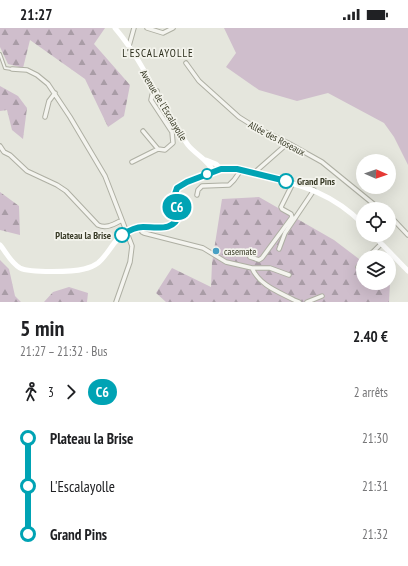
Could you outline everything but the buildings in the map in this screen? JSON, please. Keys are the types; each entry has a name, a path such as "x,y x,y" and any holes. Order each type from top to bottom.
{"street":[{"name":"Avenue de l'Escalayolle","path":"115,28 129,46 188,145 210,165 213,172"},
{"path":"129,46 134,28"},
{"path":"147,28 163,33 173,28"},
{"name":"Allée des Roseaux","path":"186,63 199,81 239,118 322,162 368,202"},
{"path":"12,69 27,70 44,79 55,93 105,176 131,243 132,251 130,262 116,302"},
{"path":"143,131 158,148 165,150 173,143 174,140 172,132 151,100 152,95 157,92"},
{"path":"45,117 49,101 55,93"},
{"path":"254,173 288,143"},
{"path":"0,146 4,152 10,155 27,171 57,185 66,191 98,225 105,227 122,220"},
{"path":"132,162 158,148"},
{"name":"Avenue de l'Escalayolle","path":"203,159 216,164 221,169"},
{"path":"0,245 13,262 21,269 29,271 42,271 77,270 89,268 99,262 126,232 135,228 143,227 158,229 175,223 179,214 174,197 177,188 187,182 221,169 233,168 293,183 314,190 356,218"},
{"path":"197,195 198,190 202,186 229,185 241,170"},
{"path":"250,257 259,260 262,258 292,217 291,214 281,207 293,183"},
{"path":"279,249 284,236 314,190"},
{"path":"396,223 408,235"},
{"path":"143,227 142,232 144,233 203,248 226,262 252,268 270,268 289,275"},
{"path":"375,250 381,244 408,271"},
{"path":"252,268 259,280 299,302"},
{"path":"307,302 322,296"}],"lane":[{"path":"0,54 5,68 12,69"}],"green space":[{"path":"0,28 105,28 94,44 130,85 124,116 108,127 85,79 30,40 23,68 8,64 0,47"},
{"path":"224,28 408,28 408,165 394,137 384,123 328,93 297,101 259,90 226,67 236,53"},
{"path":"0,86 18,96 27,108 23,139 12,130 7,110 0,111"},
{"path":"0,192 19,206 20,235 0,230"},
{"path":"259,197 334,240 356,257 356,290 390,290 389,302 166,302 156,293 172,268 211,287 212,263 222,199"},
{"path":"0,260 9,269 15,296 21,302 0,302"},
{"path":"69,287 88,293 87,302 44,302 53,292"}],"bus line":[{"name":"C6","path":"122,235 135,228 143,227 158,229 175,223 179,214 174,202 177,188 187,182 217,170 233,168 286,181"}],"place":[{"name":"Grand Pins","path":"286,181"},
{"name":"Plateau la Brise","path":"122,235"},
{"name":"casemate","path":"216,251"}],"district":[{"name":"L'ESCALAYOLLE","path":"158,53"}]}
